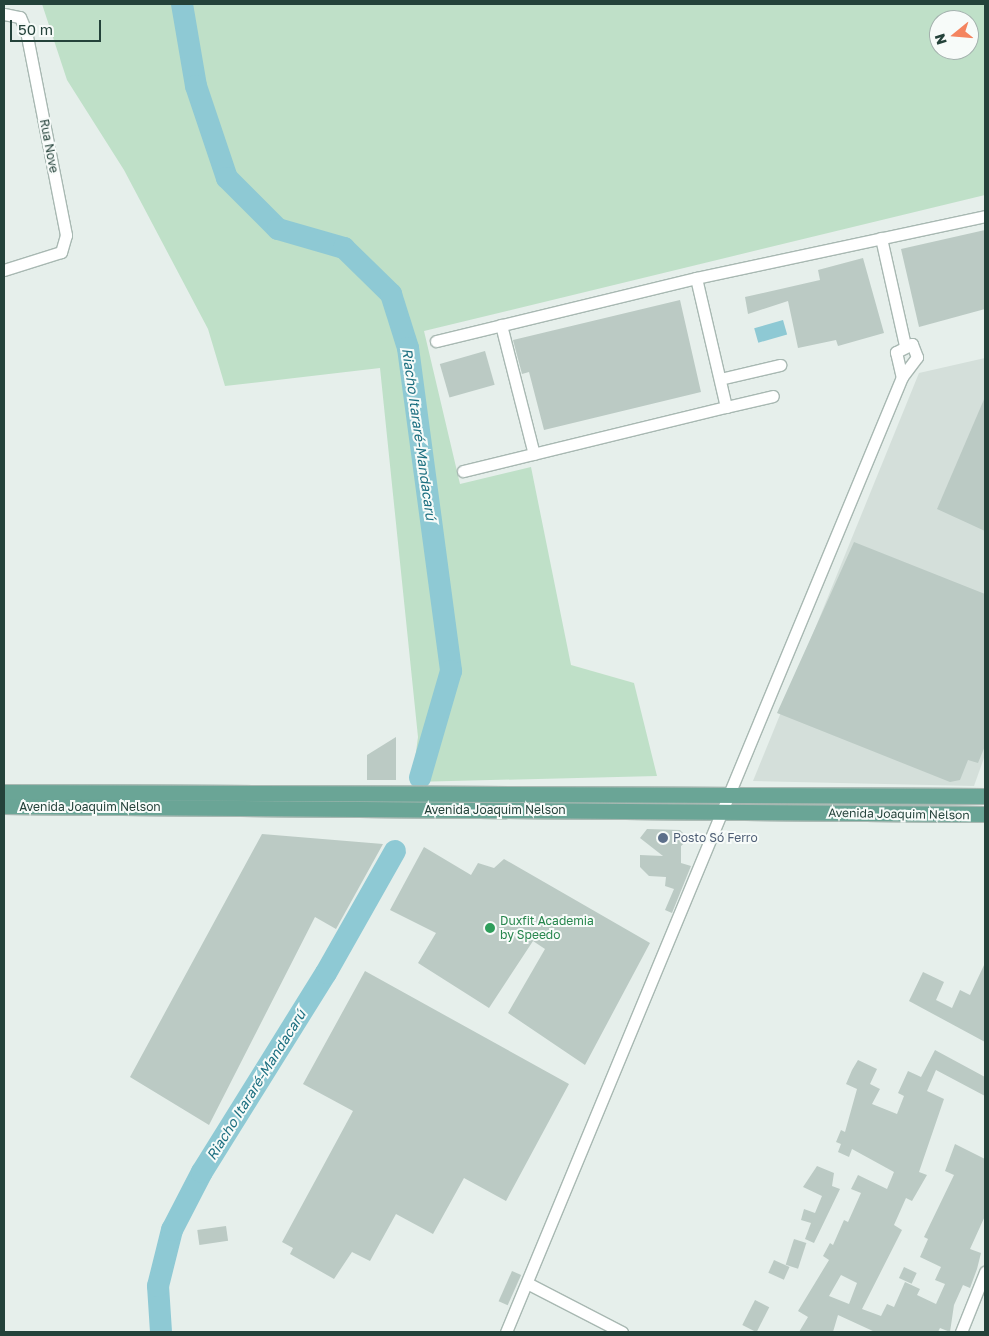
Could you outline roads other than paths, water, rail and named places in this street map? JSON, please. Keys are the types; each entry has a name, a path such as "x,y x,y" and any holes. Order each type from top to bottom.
{"main road":[{"name":"Avenida Joaquim Nelson","path":"4,792 312,802"},
{"name":"Avenida Joaquim Nelson","path":"4,806 729,796 985,796"},
{"name":"Avenida Joaquim Nelson","path":"350,802 722,812 985,814"}],"street":[{"name":"Rua Nove","path":"4,14 14,14 24,23 66,235 61,252 48,259 4,270"},
{"path":"436,341 696,278 985,216"},
{"path":"881,238 905,344"},
{"path":"696,278 726,407"},
{"path":"501,325 534,454"},
{"path":"506,1332 902,376 917,358 915,346 905,344"},
{"path":"902,376 895,356 905,344"},
{"path":"720,379 780,365"},
{"path":"463,471 773,396"},
{"path":"961,1332 985,1272"},
{"path":"527,1283 622,1332"}],"water":[{"path":"783,320 787,334 758,343 754,328"}],"waterway":[{"name":"Riacho Itararé-Mandacarú","path":"182,4 196,86 227,178 278,229 344,248 391,294 408,348 451,671 420,778"},
{"name":"Riacho Itararé-Mandacarú","path":"161,1332 158,1286 172,1230 202,1172 326,973 395,851"}],"place":[{"name":"Posto Só Ferro","path":"663,838"},
{"name":"Duxfit Academia by Speedo","path":"490,928"}]}
